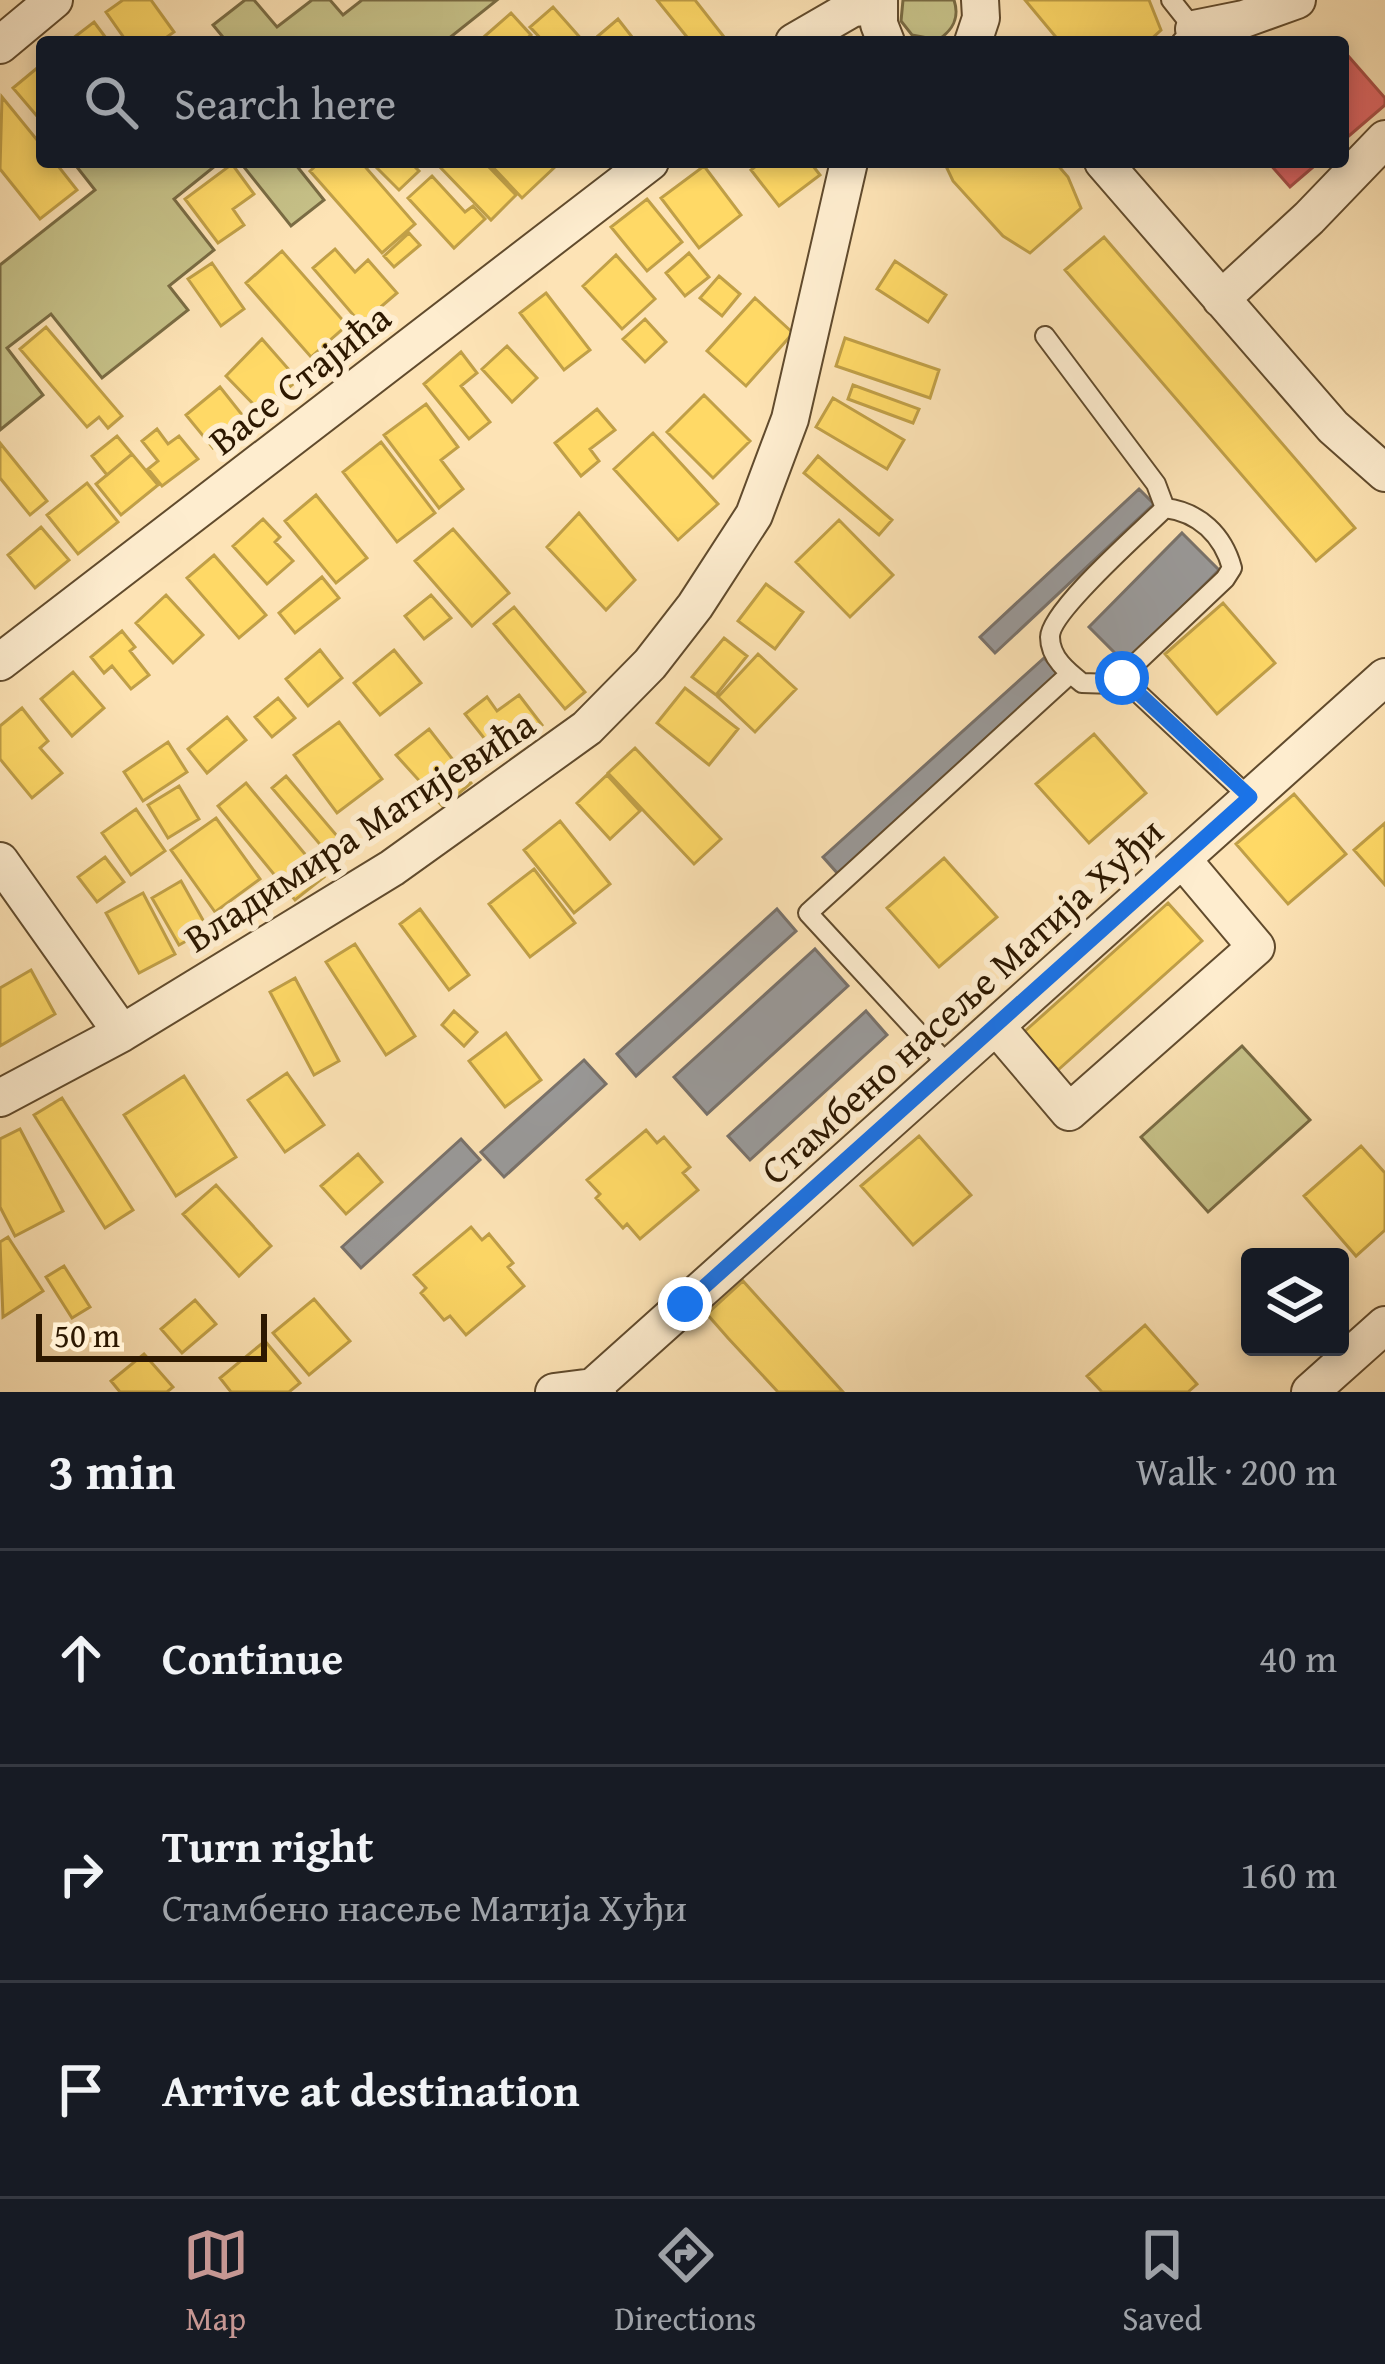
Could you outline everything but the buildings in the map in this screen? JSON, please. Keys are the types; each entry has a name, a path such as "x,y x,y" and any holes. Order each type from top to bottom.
{"street":[{"path":"0,45 54,0"},
{"path":"1187,36 1297,0"},
{"path":"805,36 854,8 881,26"},
{"path":"1221,299 1385,139"},
{"name":"Васе Стајића","path":"0,662 642,168"},
{"name":"Владимира Матијевића","path":"0,1098 122,1033 410,856 587,728 650,664 695,606 754,515 790,419 848,168"},
{"path":"1108,168 1333,427 1385,473"},
{"name":"Стамбено насеље Матија Хуђи","path":"596,1389 1385,676"},
{"path":"996,1026 1069,1112 1256,947 1181,859"},
{"path":"0,861 122,1033"},
{"path":"1310,1392 1385,1325"},
{"path":"554,1392 596,1389"}],"lane":[{"path":"1171,0 1187,36"},
{"path":"1045,336 1156,484 1165,508"},
{"path":"1165,508 1196,516 1227,551 1232,568 1122,678 1114,683 1082,683 1060,664 1049,640 1055,621 1165,508"},
{"path":"950,1067 808,913 1070,674"},
{"path":"1122,678 1250,797"}],"shaded area":[{"path":"245,0 254,0 277,27 312,0 330,0 343,15 362,0 497,0 452,36 222,36 213,25"},
{"path":"903,0 954,0 954,23 943,36 912,35 901,21"},
{"path":"78,168 213,168 174,199 214,250 169,286 188,310 102,378 51,314 7,348 43,395 0,430 0,265 95,190"},
{"path":"245,168 298,168 324,200 291,226"},
{"path":"1242,1046 1310,1120 1208,1212 1141,1137"}],"route":[{"path":"685,1304 1250,797 1122,678"}]}
